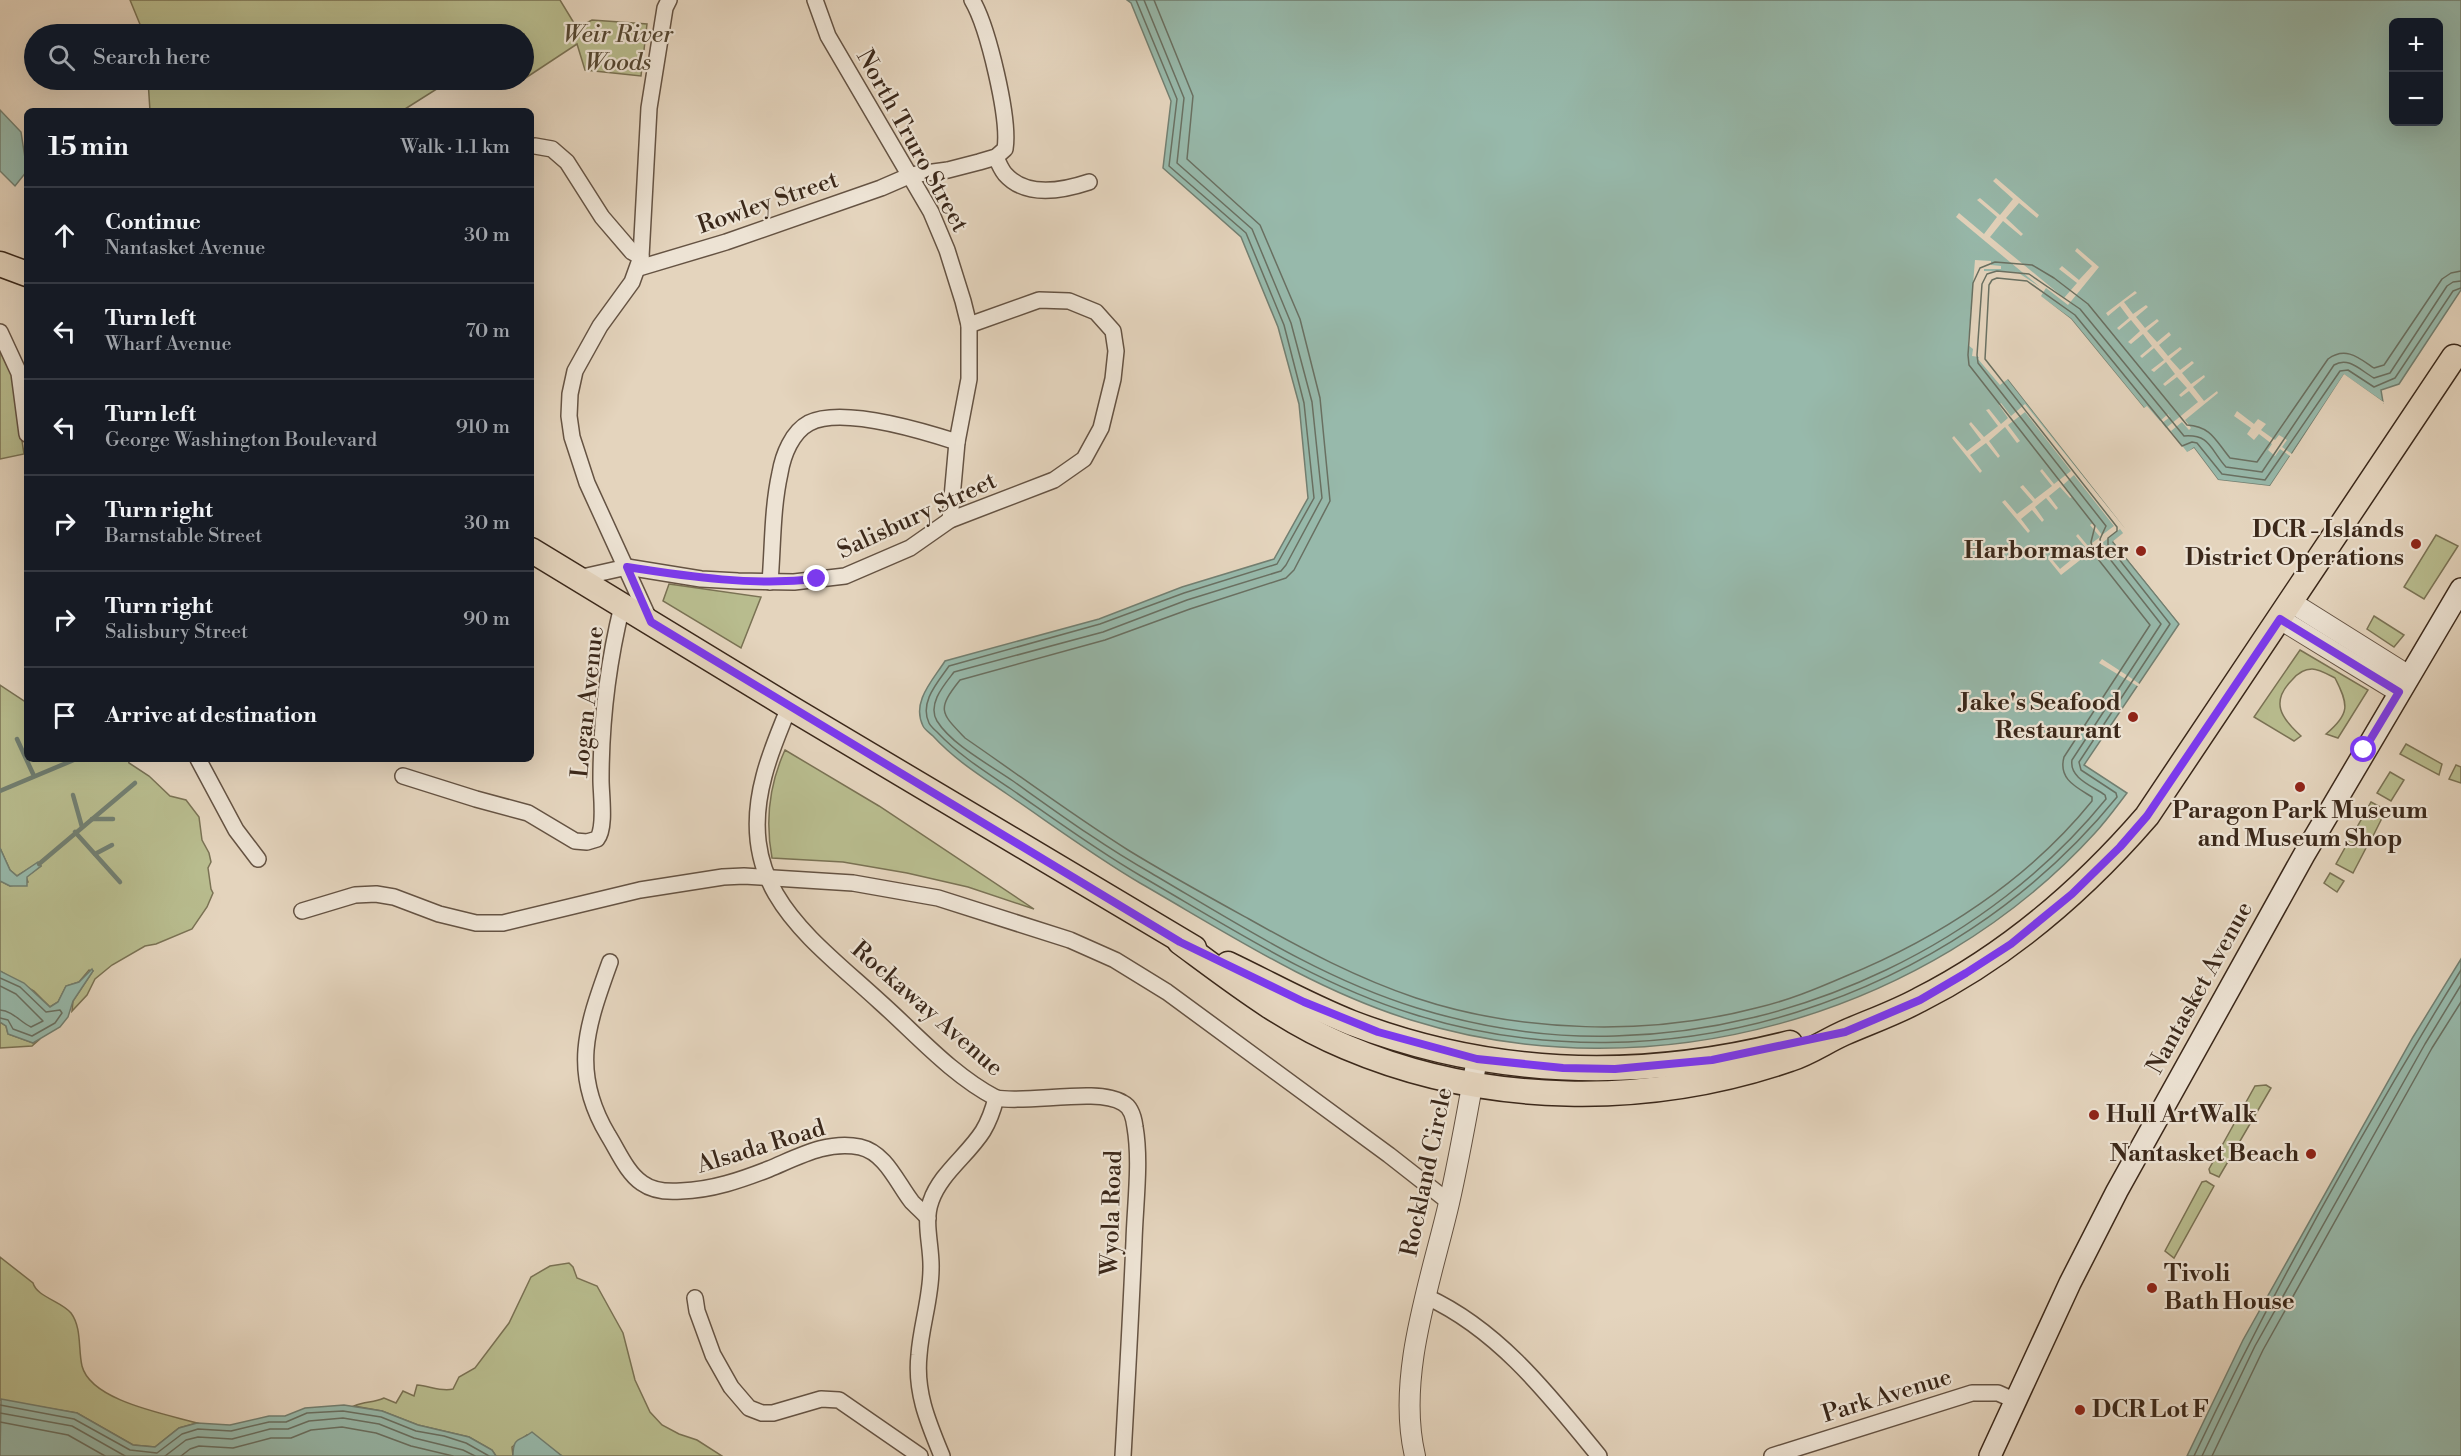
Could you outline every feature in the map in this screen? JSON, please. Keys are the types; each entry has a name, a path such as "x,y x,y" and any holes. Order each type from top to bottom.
{"main road":[{"path":"0,264 24,273"},
{"path":"1180,942 1249,993 1336,1043 1396,1065 1472,1083 1574,1094 1653,1091 1705,1083 1773,1065 1920,1000 1974,969 2032,928 2085,882 2147,816 2459,352"},
{"path":"534,552 789,708 1180,942 1344,1020 1402,1040 1477,1059 1563,1068 1615,1069 1661,1066 1739,1056 1845,1032"},
{"name":"Nantasket Avenue","path":"1990,1456 2070,1283 2113,1200 2294,871 2461,589"}],"street":[{"name":"North Truro Street","path":"815,0 828,36 931,212 947,250 969,325 969,379 957,442 951,520"},
{"path":"972,0 983,20 1004,111 1007,137 1005,149 996,157 1004,174 1019,185 1031,190 1065,188 1089,182"},
{"path":"651,622 578,461 572,437 570,394 575,371 585,350 632,282 640,263 649,108 668,1"},
{"path":"535,146 552,149 567,162 602,217 640,263"},
{"name":"Rowley Street","path":"640,263 717,245 881,188 911,175 948,170 996,157"},
{"name":"Salisbury Street","path":"578,578 627,567 701,579 770,582 845,576 910,548 951,520 1054,480 1084,459 1101,428 1113,379 1116,351 1113,331 1096,312 1069,300 1040,300 969,325"},
{"path":"0,332 19,373 24,411"},
{"path":"770,582 772,525 780,471 786,450 795,435 809,423 839,417 861,419 957,442"},
{"name":"Logan Avenue","path":"403,776 528,813 575,841 587,842 597,839 602,825 601,750 609,663 622,606"},
{"path":"2286,610 2404,684"},
{"name":"Rockaway Avenue","path":"789,708 764,777 759,798 757,824 760,856 766,876 779,903 793,920 949,1065 976,1087 996,1098 990,1119 982,1132 935,1193 928,1218 931,1272 918,1372 924,1413 942,1456"},
{"path":"200,762 236,830 258,860"},
{"path":"302,911 355,896 376,894 394,897 439,914 476,923 503,923 650,888 723,877 766,876 854,883 938,898 1044,930 1098,953 1167,992 1389,1155 1449,1202"},
{"name":"Alsada Road","path":"610,962 585,1042 590,1097 605,1130 624,1161 643,1184 672,1192 693,1191 739,1180 821,1149 849,1146 874,1153 886,1164 913,1203 928,1218"},
{"name":"Rockland Circle","path":"1415,1456 1410,1418 1415,1354 1449,1202 1477,1059"},
{"name":"Wyola Road","path":"996,1098 1026,1100 1107,1098 1124,1103 1131,1112 1137,1142 1123,1456"},
{"path":"1427,1297 1461,1314 1526,1369 1599,1456"},
{"path":"695,1298 697,1311 713,1355 731,1387 749,1408 762,1413 773,1413 821,1399 840,1400 921,1456"},
{"name":"Park Avenue","path":"1772,1456 1972,1393 1998,1393 2016,1401"}],"green space":[{"name":"Weir River Woods","path":"130,0 560,0 577,28 592,20 647,24 641,76 585,70 577,44 534,72 534,24 140,24"},
{"path":"149,90 435,90 407,108 150,108"},
{"path":"0,348 12,375 24,454 0,459"},
{"path":"2436,535 2458,546 2424,599 2404,587"},
{"path":"669,584 761,597 741,648 663,601"},
{"path":"2374,616 2404,635 2394,647 2367,629"},
{"path":"2300,650 2368,690 2338,738 2326,734 2343,715 2345,702 2343,695 2335,678 2318,670 2309,669 2298,674 2281,696 2280,703 2284,716 2301,736 2294,741 2254,717"},
{"path":"0,685 24,701 24,762 129,762 149,776 170,796 186,800 199,817 202,840 211,862 208,868 213,893 207,907 192,929 156,944 145,946 112,965 95,979 87,995 72,1011 73,1001 93,971 89,970 79,982 66,986 58,1002 50,1007 34,991 0,971 0,881 10,886 28,882 26,877 41,866 38,863 17,876 10,870 0,848"},
{"path":"2406,744 2442,764 2439,775 2400,754"},
{"path":"785,750 879,806 1034,909 968,887 907,873 843,862 772,858 769,830 770,803 775,776"},
{"path":"2456,765 2461,767 2461,783 2449,779"},
{"path":"2390,772 2404,780 2391,801 2377,793"},
{"path":"2371,802 2386,810 2372,838 2356,829"},
{"path":"2351,837 2367,846 2353,873 2336,864"},
{"path":"2330,873 2344,881 2337,892 2324,883"},
{"path":"0,1022 6,1026 8,1034 33,1043 40,1039 32,1046 0,1048"},
{"path":"2266,1085 2271,1088 2219,1177 2210,1173 2209,1169 2255,1086"},
{"path":"2206,1181 2214,1186 2174,1258 2165,1251 2202,1182"},
{"path":"0,1257 33,1283 39,1292 71,1313 77,1325 82,1366 88,1378 99,1388 131,1404 197,1423 179,1428 155,1447 133,1445 77,1413 0,1400"},
{"path":"569,1263 577,1278 597,1286 623,1333 635,1380 650,1412 662,1425 697,1440 722,1456 562,1456 527,1435 512,1447 513,1456 496,1456 492,1450 469,1437 418,1425 382,1411 354,1406 384,1398 396,1403 403,1391 414,1396 417,1385 453,1389 459,1377 475,1368 509,1323 531,1277 550,1266"}],"water":[{"path":"1127,0 2461,0 2461,290 2399,384 2381,390 2383,402 2344,375 2270,486 2218,480 2194,448 2183,456 2071,319 2025,286 1995,284 1990,356 2127,531 2113,542 2179,624 2084,765 2127,793 2095,833 2027,897 1951,950 1868,993 1780,1024 1688,1042 1595,1048 1502,1041 1411,1020 1375,1008 1272,959 1089,851 950,753 923,726 920,717 922,700 945,661 1099,619 1182,587 1274,559 1308,498 1299,404 1278,327 1241,237 1163,168 1171,101 1131,3"},
{"path":"0,110 21,132 24,175 15,186 0,171"},
{"path":"0,848 10,870 17,876 38,862 41,866 27,877 27,886 10,886 0,881"},
{"path":"2461,959 2461,1456 2187,1456 2243,1340 2413,1037"},
{"path":"92,969 93,971 73,1001 68,1017 60,1027 33,1043 8,1034 6,1026 0,1022 0,971 24,983 50,1007 58,1002 66,986 79,982"},
{"path":"1,1399 77,1413 133,1445 155,1447 179,1428 197,1423 230,1425 269,1416 285,1416 305,1408 344,1405 382,1411 418,1425 469,1437 492,1450 496,1456 0,1456"},
{"path":"532,1432 562,1456 513,1456 516,1442"}],"pier":[{"path":"1996,178 2039,215 2037,218 2019,203 2006,218 2023,234 2021,236 2003,221 1990,237 2064,298 2077,283 2059,269 2062,266 2079,280 2092,266 2075,251 2077,248 2099,267 2068,305 2046,288 2041,296 2071,319 2144,408 2147,406 2160,421 2168,414 2170,417 2162,423 2166,428 2198,402 2189,391 2181,397 2179,395 2187,388 2177,377 2165,386 2163,384 2175,374 2166,362 2154,372 2151,370 2164,360 2154,348 2142,358 2140,356 2152,346 2143,334 2131,344 2128,342 2140,331 2131,320 2119,330 2117,328 2129,318 2120,306 2108,316 2106,313 2135,291 2137,293 2124,302 2133,314 2146,305 2148,307 2136,317 2145,328 2157,319 2159,321 2147,331 2157,342 2169,332 2171,335 2159,345 2168,356 2180,347 2182,349 2170,359 2180,370 2192,361 2194,363 2182,373 2191,384 2204,375 2205,377 2193,387 2204,401 2217,391 2218,393 2185,420 2191,428 2189,430 2182,422 2171,431 2187,452 2194,448 2218,480 2270,486 2290,456 2280,449 2275,456 2268,450 2272,444 2259,434 2254,440 2247,434 2251,428 2234,416 2237,411 2254,424 2258,419 2266,424 2261,430 2275,440 2279,435 2287,440 2282,447 2292,454 2344,374 2385,403 2381,404 2345,379 2272,489 2217,482 2193,452 2184,459 2181,458 2069,321 2024,289 1998,287 1993,355 2130,529 2129,533 2117,542 2181,622 2181,625 2113,541 2123,533 2120,529 2061,575 2048,559 2050,557 2060,569 2071,560 2062,547 2064,545 2074,558 2086,548 2076,536 2078,534 2088,546 2100,537 2090,525 2093,523 2102,535 2114,526 2074,475 2063,485 2072,497 2070,498 2060,487 2049,496 2058,508 2056,510 2046,498 2035,507 2044,520 2042,522 2032,510 2021,519 2030,531 2028,533 2002,502 2005,500 2017,514 2033,502 2020,487 2023,485 2035,499 2052,486 2040,471 2042,469 2054,484 2071,471 2025,412 2008,425 2020,441 2017,443 2005,427 1989,441 2000,456 1998,458 1986,443 1970,455 1982,471 1980,473 1952,438 1954,436 1967,451 1981,440 1969,424 1971,422 1984,437 1998,426 1986,410 1989,409 2001,424 2008,418 1999,405 2001,403 2011,416 2025,404 2127,531 2008,379 2000,385 1978,359 1979,357 1972,356 1973,349 1968,345 1975,260 1991,261 1991,265 2001,266 2001,269 1984,269 1984,271 2017,272 2040,287 1956,217 1959,213 1984,234 1997,217 1977,200 1980,198 2000,215 2013,199 1993,181"},
{"path":"2102,659 2141,685 2139,687 2099,663"}],"waterway":[{"path":"17,739 24,754"},
{"path":"28,762 34,776"},
{"path":"0,791 69,762"},
{"path":"39,864 135,783"},
{"path":"73,795 82,827"},
{"path":"92,819 113,819"},
{"path":"75,832 120,882"},
{"path":"95,854 112,845"}],"place":[{"name":"DCR - Islands District Operations","path":"2416,544"},
{"name":"Harbormaster","path":"2141,551"},
{"name":"Jake's Seafood Restaurant","path":"2133,717"},
{"name":"Paragon Park Museum and Museum Shop","path":"2300,787"},
{"name":"Hull ArtWalk","path":"2094,1115"},
{"name":"Nantasket Beach","path":"2311,1154"},
{"name":"Tivoli Bath House","path":"2152,1288"},
{"name":"DCR Lot F","path":"2080,1410"}],"route":[{"path":"817,579 770,582 701,579 627,567 651,622 789,708 1180,942 1328,1013 1378,1032 1477,1059 1530,1065 1615,1069 1687,1064 1739,1056 1845,1032 1895,1012 1944,987 2032,928 2072,894 2120,847 2169,786 2280,619 2399,692 2364,750"}]}
